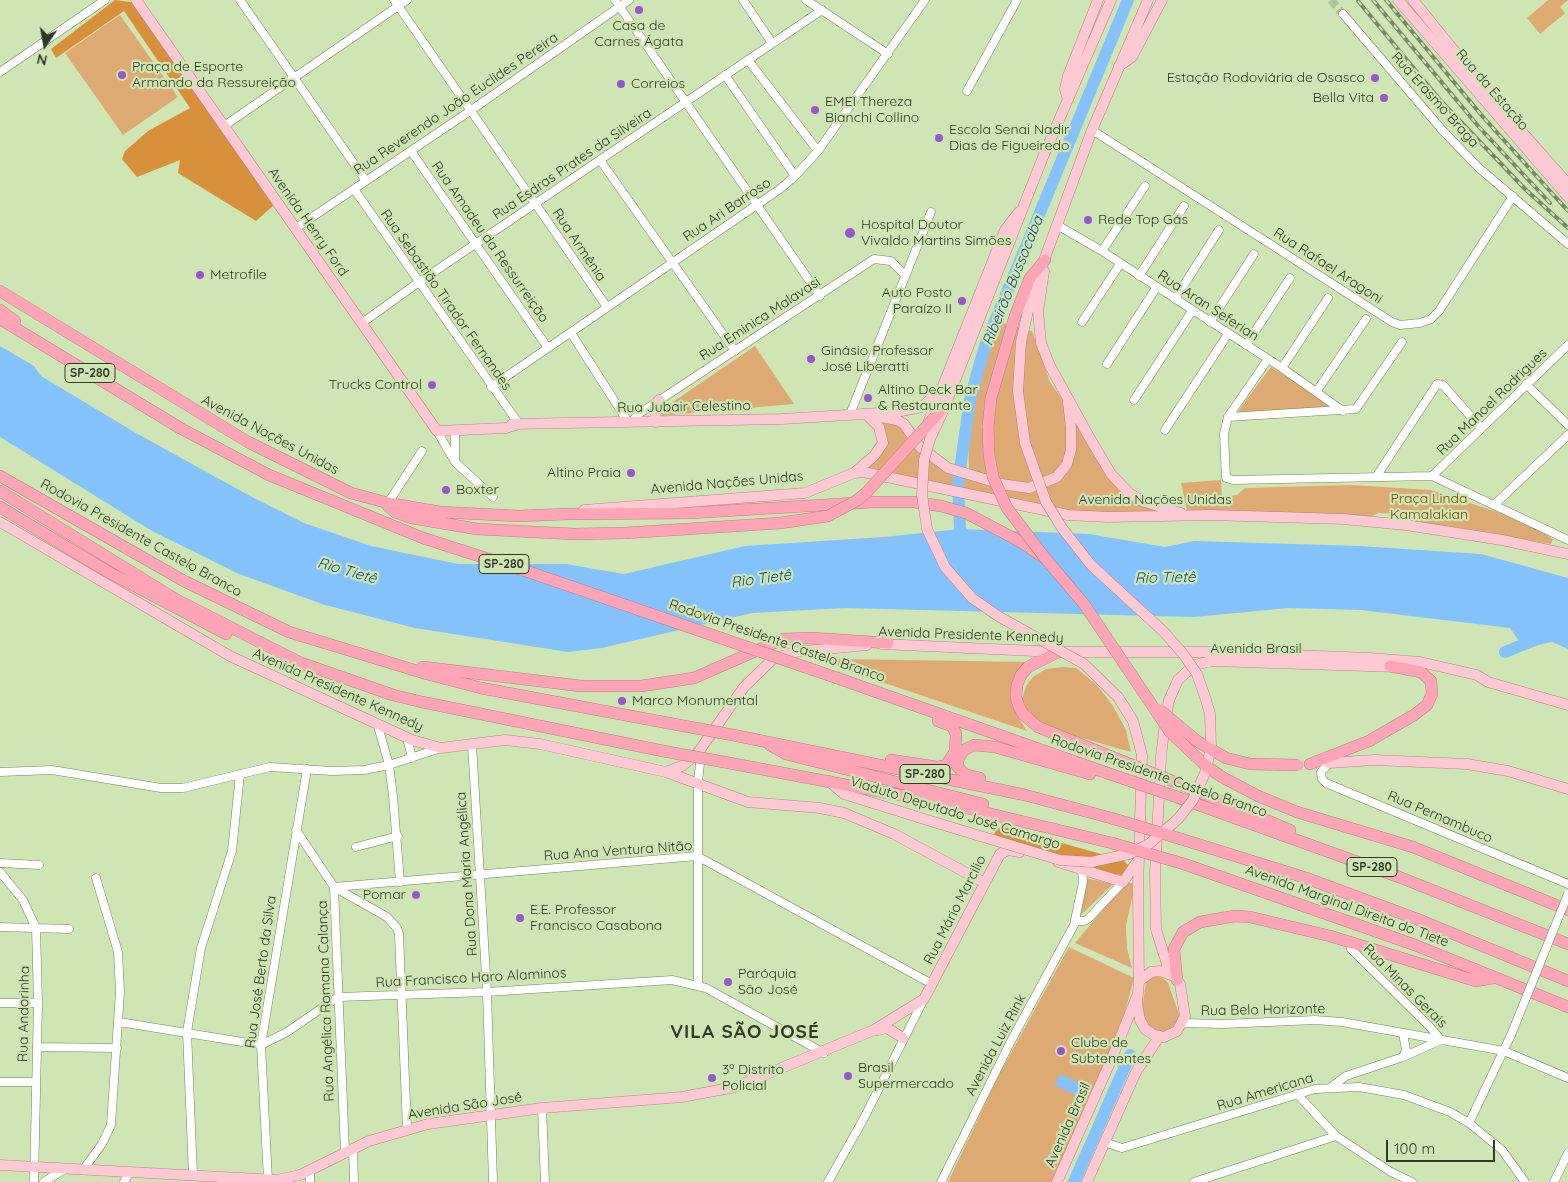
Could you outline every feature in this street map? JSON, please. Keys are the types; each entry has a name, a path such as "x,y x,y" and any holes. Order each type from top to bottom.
{"highway":[{"path":"1044,260 1030,278 1015,316 991,398 988,455 997,490 1006,508 1084,604 1170,732 1206,766 1251,793 1297,812 1414,847 1568,910"},
{"name":"Avenida Nações Unidas","path":"0,291 248,442 351,493 385,502 472,516 567,514"},
{"path":"0,310 32,338"},
{"name":"Rodovia Presidente Castelo Branco","path":"0,319 180,428 269,475 423,538 529,572 1174,796 1400,877 1568,944"},
{"path":"385,502 395,512 412,518 477,529 574,534 625,533 780,523 834,514 866,493 946,406"},
{"name":"Rodovia Presidente Castelo Branco","path":"0,476 184,582 289,632 481,688 880,764 1025,795 1111,818 1306,878 1422,921 1568,981"},
{"path":"0,491 177,600 261,644 301,663 393,695 463,712 829,781 1035,823"},
{"path":"567,514 690,514 897,501 954,509 1000,530 1045,558"},
{"path":"0,507 176,610 246,643 261,644"},
{"path":"384,661 538,681 624,687 662,684 694,678 783,639 811,638 888,643"},
{"path":"1058,652 1028,668 1021,675 1017,685 1016,697 1023,714 1038,727 1327,845 1332,853"},
{"path":"1310,764 1369,741 1414,715 1427,705 1432,694 1431,681 1421,672 1390,666"},
{"path":"1147,700 1198,741 1226,758 1250,764 1298,765 1329,763"},
{"path":"880,764 893,759 937,767 946,765 954,755 957,744 956,734 952,726 921,715 910,703"},
{"path":"762,741 786,754 1023,814 1035,823"},
{"path":"1025,795 1014,786 960,772 957,766 959,757 968,747 980,744 1087,774 1106,772"},
{"name":"Avenida Marginal Direita do Tiete","path":"1035,823 1184,864 1398,939 1568,1007"},
{"path":"1174,976 1174,949 1183,932 1200,922 1222,916 1235,916 1250,917 1330,936 1476,981 1494,978"}],"main road":[{"name":"Avenida Henry Ford","path":"136,0 435,428"},
{"path":"1068,100 1065,88 1068,76 1098,0"},
{"path":"920,447 1005,230 1024,206 1111,0"},
{"path":"1148,0 1092,130 1044,260 1038,312 1041,343 1050,366 1102,460 1120,485 1142,501 1191,516"},
{"path":"1119,66 1132,57 1162,0"},
{"name":"Rua da Estação","path":"1398,0 1568,197"},
{"name":"Rua da Estação","path":"1413,0 1493,99 1568,184"},
{"name":"Avenida Brasil","path":"1024,206 946,406 930,439 922,477 923,510 927,529 944,567 955,582 972,598 998,616 1084,664 1118,697 1133,721 1142,754 1139,859 1139,981 1137,996 1112,1058 1057,1182"},
{"name":"Viaduto Deputado José Camargo","path":"829,781 844,794 1060,860 1091,862 1128,854 1141,849 1160,837 1193,800 1206,773 1212,738 1206,700 1197,674 1184,655 1164,632 1091,565 1062,528 1040,488 1028,453 1020,417 1018,391 1019,357 1023,326 1044,260"},
{"path":"850,414 918,409 940,394"},
{"path":"850,414 855,417 887,417 904,424 920,447 948,468 969,476 1009,486 1029,488 1056,477 1067,464 1071,450 1071,428 1067,396"},
{"path":"656,422 654,407 659,400"},
{"name":"Rua Jubair Celestino","path":"435,428 593,421 656,422 782,419 850,414"},
{"path":"854,473 874,456 883,443 879,428 869,417"},
{"name":"Rua Jubair Celestino","path":"435,428 455,430 506,428 519,424"},
{"name":"Avenida Nações Unidas","path":"567,514 601,508 805,493 854,473 876,473 970,495 1068,514 1108,517 1191,516 1343,519 1406,525 1502,540 1568,554"},
{"name":"Avenida Presidente Kennedy","path":"0,522 230,656 378,726 407,738 441,748 489,741 527,742 666,772 682,766 702,749 744,687 773,658 795,652 888,643 1058,652 1214,652 1369,658 1420,662 1477,675 1488,682 1568,704"},
{"name":"Avenida Brasil","path":"1183,1023 1184,1000 1156,929 1155,874 1164,722 1169,700 1178,680 1194,665 1212,661 1419,668 1488,682"},
{"path":"1329,763 1374,760 1467,764 1508,771 1568,789"},
{"path":"666,772 698,782 748,802 826,809 855,817 894,834 985,883"},
{"name":"Rua Mário Marcilio","path":"924,999 1000,854 1008,850 1082,869 1123,882"},
{"path":"1123,882 1139,859"},
{"path":"1139,981 1151,972 1160,971 1174,976"},
{"name":"Avenida Brasil","path":"1137,996 1142,1025 1149,1033 1159,1037"},
{"name":"Avenida São José","path":"0,1165 63,1170 130,1172 146,1177 193,1175 237,1180 292,1178 310,1171 349,1150 407,1128 491,1114 542,1108 706,1094 752,1082 824,1053 874,1030 924,999"},
{"path":"1087,1182 1142,1060 1159,1037 1173,1034 1183,1023"},
{"path":"874,1030 888,1028 903,1038"}],"street":[{"path":"0,72 105,0"},
{"path":"240,0 366,181"},
{"path":"224,126 294,78 396,3 407,0"},
{"name":"Rua Reverendo João Euclides Pereira","path":"296,228 470,112 617,3 629,0"},
{"path":"743,0 772,44"},
{"path":"806,0 888,54"},
{"name":"Rua Ari Barroso","path":"491,387 796,176 818,151 925,0"},
{"path":"967,91 1017,0"},
{"name":"Rua Armênia","path":"396,3 607,307"},
{"path":"617,3 820,296"},
{"name":"Rua Esdras Prates da Silveira","path":"362,323 419,282 822,10"},
{"name":"Rua Erasmo Braga","path":"1343,14 1444,131 1479,168 1568,244"},
{"path":"748,60 818,151"},
{"path":"725,75 796,176"},
{"name":"Rua Rafael Aragoni","path":"1092,130 1392,322 1400,325 1420,323 1431,319 1439,311 1513,196"},
{"name":"Rua Amadeu da Ressurreição","path":"411,151 548,348"},
{"path":"600,160 735,351"},
{"path":"1102,252 1145,186"},
{"name":"Rua Sebastião Tirador Fernandes","path":"354,189 491,387 519,424"},
{"path":"1139,276 1184,206"},
{"path":"850,414 931,212"},
{"name":"Rua Aran Seferian","path":"1057,225 1282,368 1343,411"},
{"path":"1175,299 1219,230"},
{"path":"1210,322 1254,254"},
{"name":"Rua Eminica Malavasi","path":"630,422 640,412 874,259 890,262 905,275"},
{"path":"1082,322 1120,264"},
{"path":"1246,345 1290,278"},
{"path":"1107,364 1156,288"},
{"path":"1282,368 1328,298"},
{"path":"1134,400 1192,311"},
{"path":"1316,392 1366,319"},
{"path":"571,333 630,422"},
{"path":"1165,430 1228,334"},
{"path":"1228,417 1343,411 1358,407 1402,342"},
{"name":"Rua Manoel Rodrigues","path":"1432,476 1480,427 1568,345"},
{"path":"1268,359 1228,417 1224,434 1226,478 1233,480 1432,476 1568,540"},
{"path":"1376,477 1435,386 1439,384 1443,385 1480,427"},
{"path":"1526,384 1568,425"},
{"name":"Avenida Henry Ford","path":"435,428 455,462 493,496"},
{"path":"455,430 455,462"},
{"path":"1494,505 1568,435"},
{"path":"385,502 422,451"},
{"path":"378,726 389,765 398,836 400,882"},
{"path":"407,738 412,758"},
{"name":"Rua Dona Maria Angélica","path":"472,744 487,992 493,1182"},
{"path":"0,772 52,770 172,788 195,786 278,766 346,771 389,765 441,748"},
{"path":"698,985 698,782 702,749"},
{"name":"Rua Pernambuco","path":"1329,763 1321,772 1322,780 1326,783 1568,884"},
{"name":"Rua José Berto da Silva","path":"268,1180 261,1045 307,769"},
{"path":"193,1175 187,1032 201,948 232,851 240,774"},
{"name":"Rua Angélica Romana Calança","path":"296,830 334,887 338,997 349,1150 354,1182"},
{"path":"356,847 398,836"},
{"name":"Rua Ana Ventura Nitão","path":"334,887 697,856 932,984"},
{"path":"0,863 39,865"},
{"name":"Avenida Luiz Rink","path":"941,1182 1007,1049 1075,921 1084,882 1082,869"},
{"name":"Rua Andorinha","path":"0,872 23,900 36,928 38,1003 34,1182"},
{"path":"83,1170 102,1144 111,1125 121,986 119,959 96,878"},
{"path":"1075,921 1088,919 1123,882"},
{"path":"351,897 350,892 355,886"},
{"path":"334,887 387,917 397,928 401,942 407,1128"},
{"path":"1469,1122 1511,1035 1568,894"},
{"path":"0,927 69,928"},
{"name":"Rua Minas Gerais","path":"1351,950 1430,1027 1440,1040"},
{"name":"Rua Francisco Haro Alaminos","path":"338,997 487,992 662,980 698,985 824,1053"},
{"path":"118,1022 261,1045 286,1032 338,997"},
{"name":"Rua Mário Marcilio","path":"828,1182 863,1120 924,999"},
{"path":"0,1002 38,1003"},
{"name":"Rua Belo Horizonte","path":"1183,1023 1223,1024 1315,1020 1504,1051 1568,1078"},
{"path":"1403,1033 1406,1050 1404,1057"},
{"path":"1331,1087 1346,1076 1404,1057 1440,1040"},
{"path":"37,1047 116,1048"},
{"path":"0,1082 35,1082"},
{"name":"Rua Americana","path":"1104,1142 1122,1148 1297,1094 1331,1087 1372,1088 1404,1095 1450,1112 1469,1122 1502,1150 1525,1182"},
{"path":"1297,1094 1336,1136 1391,1172 1412,1182"},
{"path":"542,1108 545,1182"},
{"path":"1194,1182 1336,1136"},
{"path":"1554,1182 1568,1153"},
{"path":"44,1182 63,1170"},
{"path":"310,1171 310,1182"},
{"path":"124,1182 130,1172"}],"green space":[{"path":"1548,0 1568,0 1560,7 1565,13 1540,34 1527,18"},
{"name":"Praça de Esporte Armando da Ressureição","path":"120,15 178,97 123,135 65,53"},
{"path":"999,322 1032,331 1050,382 1129,493 1191,516 1068,515 863,472 881,449 876,423 897,420 920,447 969,476 968,426 981,370"},
{"path":"755,346 794,404 659,416 661,410"},
{"path":"1271,367 1334,406 1335,409 1237,415"},
{"name":"Praça Linda Kamalakian","path":"1221,480 1222,497 1237,495 1245,488 1351,485 1431,490 1521,520 1553,539 1551,544 1414,522 1406,514 1378,513 1368,518 1187,511 1181,483"},
{"path":"837,659 1029,662 1013,689 1014,710 1027,731 840,668 836,663"},
{"path":"1076,668 1097,685 1113,706 1126,730 1131,752 1047,728 1025,713 1022,700 1026,686 1033,677 1046,669"},
{"path":"1085,878 1113,884 1080,916"},
{"path":"1125,883 1132,883 1133,894 1126,926 1127,948 1132,968 1075,943"},
{"name":"Clube de Subtenentes","path":"1069,947 1134,978 1120,1030 1053,1182 948,1182 1000,1073"},
{"path":"1155,976 1163,978 1168,983 1180,1017 1172,1032 1155,1034 1144,1021 1142,1009 1146,982"}],"shaded area":[{"path":"115,0 131,2 274,205 256,221 178,173 180,160 137,177 122,159 125,151 148,131 190,108 124,11 56,58 51,49"},
{"path":"1004,827 1123,860 1128,865 1128,869 1122,875 1108,873 993,836 997,829"}],"water":[{"name":"Rio Tietê","path":"0,346 34,366 41,376 136,433 250,496 304,523 371,546 458,564 566,564 624,574 745,546 884,537 960,529 1089,534 1165,547 1194,541 1359,546 1481,554 1568,578 1568,649 1552,642 1524,648 1510,628 1361,610 1288,608 1194,617 845,608 752,613 602,648 568,652 415,628 325,605 239,574 152,531 0,437"},
{"path":"1060,1074 1082,1084 1077,1096 1055,1085"}],"waterway":[{"name":"Ribeirão Bussocaba","path":"968,544 960,529 958,483 970,400 978,370 986,343 1128,0"},
{"path":"1505,652 1552,633 1568,630"},
{"path":"1074,1182 1130,1055"}],"tunnel":[{"path":"1331,0 1343,14"}],"railway":[{"path":"1373,0 1479,127 1550,203"},
{"path":"1386,0 1483,117 1568,211"},
{"path":"1358,1 1441,101 1525,189 1568,228"}],"place":[{"name":"Casa de Carnes Ágata","path":"639,10"},
{"name":"Praça de Esporte Armando da Ressureição","path":"122,75"},
{"name":"Estação Rodoviária de Osasco","path":"1375,78"},
{"name":"Correios","path":"621,84"},
{"name":"Bella Vita","path":"1384,98"},
{"name":"EMEI Thereza Bianchi Collino","path":"815,110"},
{"name":"Escola Senai Nadir Dias de Figueiredo","path":"939,138"},
{"name":"Rede Top Gás","path":"1088,220"},
{"name":"Hospital Doutor Vivaldo Martins Simões","path":"850,233"},
{"name":"Metrofile","path":"200,275"},
{"name":"Auto Posto Paraízo II","path":"962,301"},
{"name":"Ginásio Professor José Liberatti","path":"811,359"},
{"name":"Trucks Control","path":"432,385"},
{"name":"Altino Deck Bar & Restaurante","path":"868,398"},
{"name":"Altino Praia","path":"631,473"},
{"name":"Boxter","path":"446,490"},
{"name":"Marco Monumental","path":"622,701"},
{"name":"Pomar","path":"416,895"},
{"name":"E.E. Professor Francisco Casabona","path":"520,918"},
{"name":"Paróquia São José","path":"728,982"},
{"name":"Clube de Subtenentes","path":"1061,1051"},
{"name":"Brasil Supermercado","path":"848,1076"},
{"name":"3º Distrito Policial","path":"712,1078"}],"district":[{"name":"VILA SÃO JOSÉ","path":"745,1032"}]}
